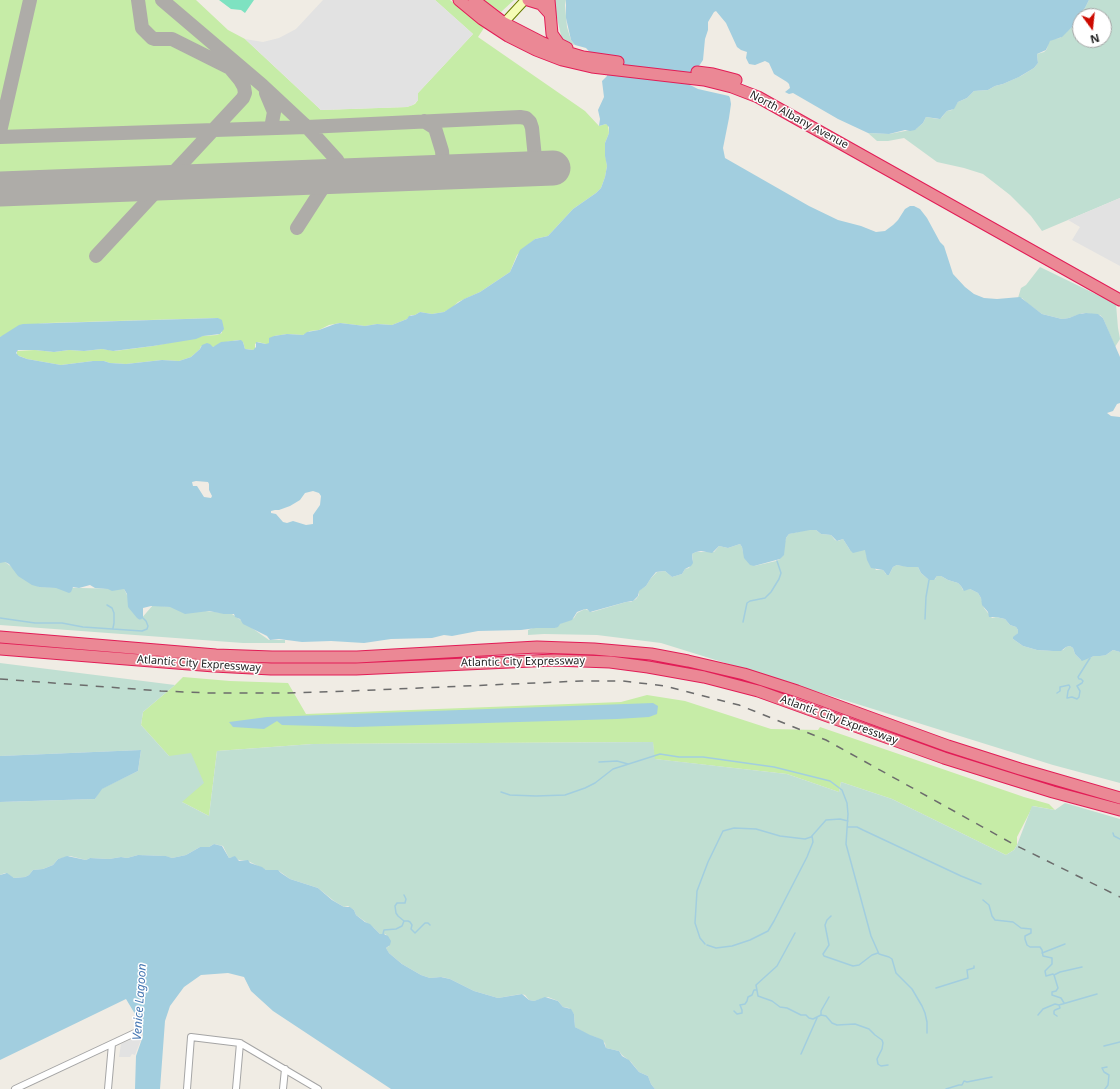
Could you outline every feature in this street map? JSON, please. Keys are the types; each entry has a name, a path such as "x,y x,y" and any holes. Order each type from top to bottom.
{"highway":[{"name":"North Albany Avenue","path":"459,0 482,20 501,26"},
{"name":"North Albany Avenue","path":"474,0 522,44 545,54 572,62 590,61 739,81 774,97 1120,292"},
{"path":"549,0 552,32 555,39 562,46 590,61"},
{"path":"524,1 541,4 550,14"},
{"name":"North Albany Avenue","path":"704,77 740,89 766,101 1120,300"},
{"name":"Atlantic City Expressway","path":"0,637 216,655 258,657 357,657 506,648 556,647 651,654 694,662 744,674 797,691 955,749 1120,798"},
{"name":"Atlantic City Expressway","path":"0,649 207,666 264,669 342,669 548,660 610,662 648,667 704,677 758,691 944,758 1045,790 1120,810"}],"main road":[{"path":"501,26 524,1"}],"street":[{"path":"15,1089 139,1031"},
{"path":"187,1089 191,1037 240,1043 318,1089"},
{"path":"236,1089 240,1043"},
{"path":"108,1089 112,1044"},
{"path":"283,1089 285,1069"}],"green space":[{"path":"0,0 196,0 228,30 245,39 321,110 407,107 415,104 418,100 418,93 473,34 435,0 450,0 484,28 478,37 585,111 599,126 606,124 608,125 609,133 605,143 607,166 605,177 601,188 573,209 548,236 535,239 517,255 510,272 480,292 458,302 452,308 444,312 432,314 420,312 392,325 377,324 365,326 340,323 329,325 319,330 310,331 303,335 287,334 274,336 269,341 269,344 258,342 255,344 255,349 253,350 245,349 243,342 238,340 220,343 213,347 201,346 200,349 191,357 179,361 162,360 126,364 93,361 61,365 27,359 17,355 17,351 35,350 54,352 102,349 115,351 153,346 222,333 218,318 47,323 38,324 0,337"},
{"path":"219,0 254,0 245,13 241,10 231,9"},
{"path":"483,0 514,0 501,12"},
{"path":"553,0 566,0 567,27 571,40 575,45 569,44 562,40"},
{"path":"1089,0 1120,0 1120,198 1042,231 1031,216 1010,195 983,174 937,162 904,138 888,141 877,141 868,133 889,134 916,129 923,123 926,117 938,119 947,111 952,110 958,102 967,98 974,91 988,90 1021,76 1034,68 1038,63 1037,54 1044,52 1047,49 1048,42 1053,39 1060,38 1072,27 1072,48 1112,48 1112,8 1085,8"},
{"path":"1040,267 1116,304 1120,339 1115,347 1103,318 1100,315 1083,313 1062,319 1042,314 1022,298 1018,298 1021,288 1026,285"},
{"path":"806,530 816,530 821,534 831,535 838,541 843,539 850,550 866,550 866,555 876,570 883,570 886,574 889,575 893,567 897,565 918,567 921,573 929,580 935,579 937,576 941,576 958,583 963,590 970,589 978,593 984,608 992,618 996,617 1005,619 1010,625 1016,627 1018,633 1013,639 1023,646 1037,650 1053,651 1063,650 1070,646 1081,660 1094,656 1106,655 1113,650 1120,652 1120,783 1053,765 661,643 597,635 528,635 528,630 533,628 555,628 559,624 574,618 577,613 585,609 592,612 626,602 631,602 639,595 638,591 646,586 657,572 665,571 672,577 682,574 685,569 689,568 693,560 692,554 696,552 714,552 719,546 728,548 740,544 743,552 754,566 776,561 780,559 786,538 789,534"},
{"path":"0,562 5,562 39,587 124,589 140,620 153,605 232,614 269,640 285,640 285,643 243,643 0,625"},
{"path":"0,663 175,685 143,712 141,725 169,756 191,753 204,783 182,802 209,816 217,751 313,744 653,742 655,759 787,774 839,792 841,782 892,799 1006,855 1014,850 1017,845 1032,806 1055,810 1065,803 1120,819 1120,1089 655,1089 648,1076 639,1072 619,1051 606,1048 605,1043 575,1027 574,1014 569,1008 563,1007 558,1001 548,997 534,1001 529,1000 525,995 521,994 498,998 474,991 450,979 442,977 430,978 421,975 402,964 389,953 386,948 389,946 386,934 380,934 356,915 354,910 348,906 344,907 318,888 290,879 279,871 266,870 248,861 239,860 232,857 229,858 223,846 214,844 209,847 200,847 186,855 172,858 165,856 138,855 127,858 90,858 86,860 70,856 58,859 53,865 43,869 33,870 25,877 14,878 5,873 0,875 0,802 95,799 101,789 138,771 141,750 0,756"},
{"path":"183,677 230,681 288,683 306,714 621,702 647,695 685,701 771,729 818,730 820,727 1024,797 1049,804 1055,810 1033,806 1017,837 1017,845 1014,850 1006,855 892,799 841,782 839,792 787,774 654,759 653,742 313,744 217,751 209,816 182,802 169,756 141,725 143,712"}],"shaded area":[{"path":"323,0 435,0 473,34 418,93 418,100 413,105 407,107 321,110 245,39 263,42 279,38 296,29"},
{"path":"1120,198 1120,266 1072,240 1080,227 1068,220"},
{"path":"142,1034 135,1055 132,1054 130,1057 119,1057 121,1044"}],"water":[{"path":"566,0 1089,0 1085,8 1072,8 1072,27 1062,37 1050,41 1046,50 1037,54 1038,63 1034,68 1019,77 988,90 974,91 967,98 958,102 954,109 947,111 940,119 926,117 923,123 915,130 905,130 889,134 868,133 838,119 793,93 789,94 785,92 790,88 789,84 774,74 769,63 765,61 755,65 749,64 746,58 747,52 737,47 726,23 716,11 708,22 703,60 695,72 690,85 698,89 729,96 730,98 731,104 723,148 725,158 809,206 838,220 861,226 876,232 885,231 898,220 905,209 910,206 914,206 920,209 927,218 940,242 944,246 953,274 974,294 984,298 997,299 1020,297 1042,314 1062,319 1086,313 1098,314 1103,318 1120,357 1120,403 1117,404 1113,411 1107,413 1111,416 1120,417 1120,652 1113,650 1106,655 1094,656 1082,661 1070,646 1061,651 1053,651 1037,650 1023,646 1013,639 1013,637 1018,633 1016,627 1010,625 1005,619 989,617 988,612 982,605 981,598 978,593 970,589 964,591 958,583 941,576 937,576 934,580 929,580 921,573 918,567 897,565 893,567 889,575 887,575 883,570 871,568 867,560 865,550 853,553 843,539 837,541 831,535 821,534 816,530 789,534 786,538 784,555 780,559 754,566 750,565 744,558 740,544 728,548 719,546 712,553 701,551 696,552 692,554 693,563 685,569 682,574 672,577 665,571 656,572 646,586 639,591 638,596 633,601 590,612 585,609 577,612 572,620 560,624 555,628 478,631 452,636 444,635 432,638 391,639 364,643 331,641 302,642 279,639 270,640 267,636 243,624 240,619 235,617 234,614 209,611 185,614 170,607 151,606 143,608 143,618 140,620 128,607 127,594 124,589 112,591 108,589 95,588 90,585 79,588 73,587 69,593 56,588 39,587 32,585 18,576 9,564 5,562 0,563 0,337 23,324 218,318 222,320 224,329 220,334 153,346 113,351 102,349 54,352 18,350 16,353 27,359 61,365 93,361 126,364 162,360 179,361 191,357 200,349 202,345 207,343 213,347 221,342 241,340 245,349 253,350 256,347 256,342 266,344 269,343 269,338 274,336 287,334 303,335 307,332 319,330 340,323 365,326 377,324 392,325 420,312 432,314 444,312 464,299 480,292 510,272 520,250 535,239 548,236 573,209 601,188 607,166 605,143 609,133 609,127 606,124 599,126 600,119 598,110 604,97 602,81 607,76 607,71 586,48 575,45 571,40 566,18","holes":["192,482 208,482 209,490 212,496 211,498 204,497 197,486 193,486","313,491 319,493 321,496 320,505 313,515 313,524 306,525 293,521 287,523 283,522 276,514 271,513 271,511 290,506 300,500 305,493"]},
{"path":"653,703 658,706 657,714 649,717 617,719 355,727 282,725 277,721 264,729 233,727 229,722 267,717"},
{"path":"141,750 138,771 102,789 95,799 0,802 0,756"},
{"name":"Venice Lagoon","path":"214,844 222,846 229,858 235,856 239,861 248,860 250,863 266,870 278,870 290,879 318,888 332,900 344,907 350,907 354,910 356,915 370,924 380,934 388,936 391,941 390,945 386,948 389,953 402,964 421,975 430,978 441,977 450,979 474,991 498,998 522,994 529,1000 534,1001 545,997 558,1001 563,1007 571,1009 574,1014 575,1027 603,1040 606,1048 619,1051 622,1056 629,1060 639,1072 648,1076 655,1089 391,1089 273,1011 251,991 244,977 228,973 201,975 184,987 170,1006 165,1021 160,1089 135,1089 136,1056 143,1036 141,1024 126,999 0,1060 0,875 7,873 14,878 25,877 33,870 43,869 53,865 58,859 67,856 86,860 90,858 127,858 138,855 166,856 172,858 186,855 200,847 209,847"}],"waterway":[{"path":"743,622 747,603 765,598 771,592 779,579 781,573 777,561"},
{"path":"925,619 926,597 929,580"},
{"path":"107,605 112,608 114,613 113,628"},
{"path":"0,618 35,623 62,623 83,627 142,631 147,629 148,626 143,618"},
{"path":"1057,693 1060,691 1060,687 1069,685 1070,687 1067,698 1072,697 1077,699 1079,697 1080,691 1077,686 1083,681 1078,677 1090,658"},
{"path":"501,792 510,795 565,795 595,783 613,769 660,754 679,757 703,757 774,767 830,781 842,790 847,803 848,814 846,844 871,936 879,954 892,959 896,973 912,989 922,1006 927,1022 927,1033"},
{"path":"599,762 617,761 628,764"},
{"path":"705,944 700,938 695,923 697,891 708,862 723,831 734,828 756,829 780,836 805,839 811,837 826,820 840,819 848,821"},
{"path":"848,827 857,827 981,884"},
{"path":"1113,833 1114,836 1120,839"},
{"path":"707,945 716,948 732,946 750,940 768,931 807,857 813,842 812,836"},
{"path":"404,895 406,899 405,903 397,903 395,906 398,916 404,921 410,922 412,925 411,929 415,933 425,923 430,925"},
{"path":"983,900 989,905 992,916 995,920 1013,922 1021,928 1031,929 1031,933 1025,936 1027,945 1030,947 1040,947 1043,956 1052,958 1052,964 1045,971 1046,976 1082,967"},
{"path":"831,916 825,925 829,945 823,954 824,956 853,966 859,965 872,955 878,953"},
{"path":"383,934 384,930 396,929 402,926 404,921"},
{"path":"795,933 777,966 756,985 758,996 772,1001 780,1007 787,1008 813,1019 821,1015 821,1011 829,997"},
{"path":"1042,953 1065,944"},
{"path":"936,988 968,978 967,970 974,968 974,966"},
{"path":"1054,975 1058,988 1056,991 1052,992 1052,995 1061,998 1064,1003"},
{"path":"734,1011 737,1014 742,1013 740,1005 745,1004 748,997 752,995 754,990 756,990"},
{"path":"1038,1015 1043,1009 1055,1004 1059,1005 1097,994"},
{"path":"1057,1016 1054,1014 1054,1011 1060,1008 1059,1005"},
{"path":"821,1015 826,1016 832,1023 837,1025 855,1024 869,1029 882,1040 883,1043 877,1059 878,1064 881,1066 888,1065"},
{"path":"801,1054 817,1018"},
{"path":"1104,1046 1120,1042"},
{"path":"1105,1089 1108,1085 1109,1075 1104,1072 1102,1068 1107,1067"},
{"path":"946,1089 962,1085 964,1081 967,1082 992,1077"}],"taxiway":[{"path":"0,132 30,0"},
{"path":"138,0 142,28 152,38 172,39 236,71"},
{"path":"162,0 262,85 307,127 337,160 340,166 338,176 324,186 297,228"},
{"path":"96,256 243,98 245,93 244,87 230,68"},
{"path":"266,93 274,112 271,128"},
{"path":"0,137 307,127 520,117 526,118 530,122 532,128 536,168"},
{"path":"424,121 435,128 442,151 443,163 440,169 435,172"}],"runway":[{"path":"0,189 553,168"}],"railway":[{"path":"0,679 161,691 210,693 350,691 581,681 623,681 665,686 739,705 826,740 1015,845 1120,897"}]}
